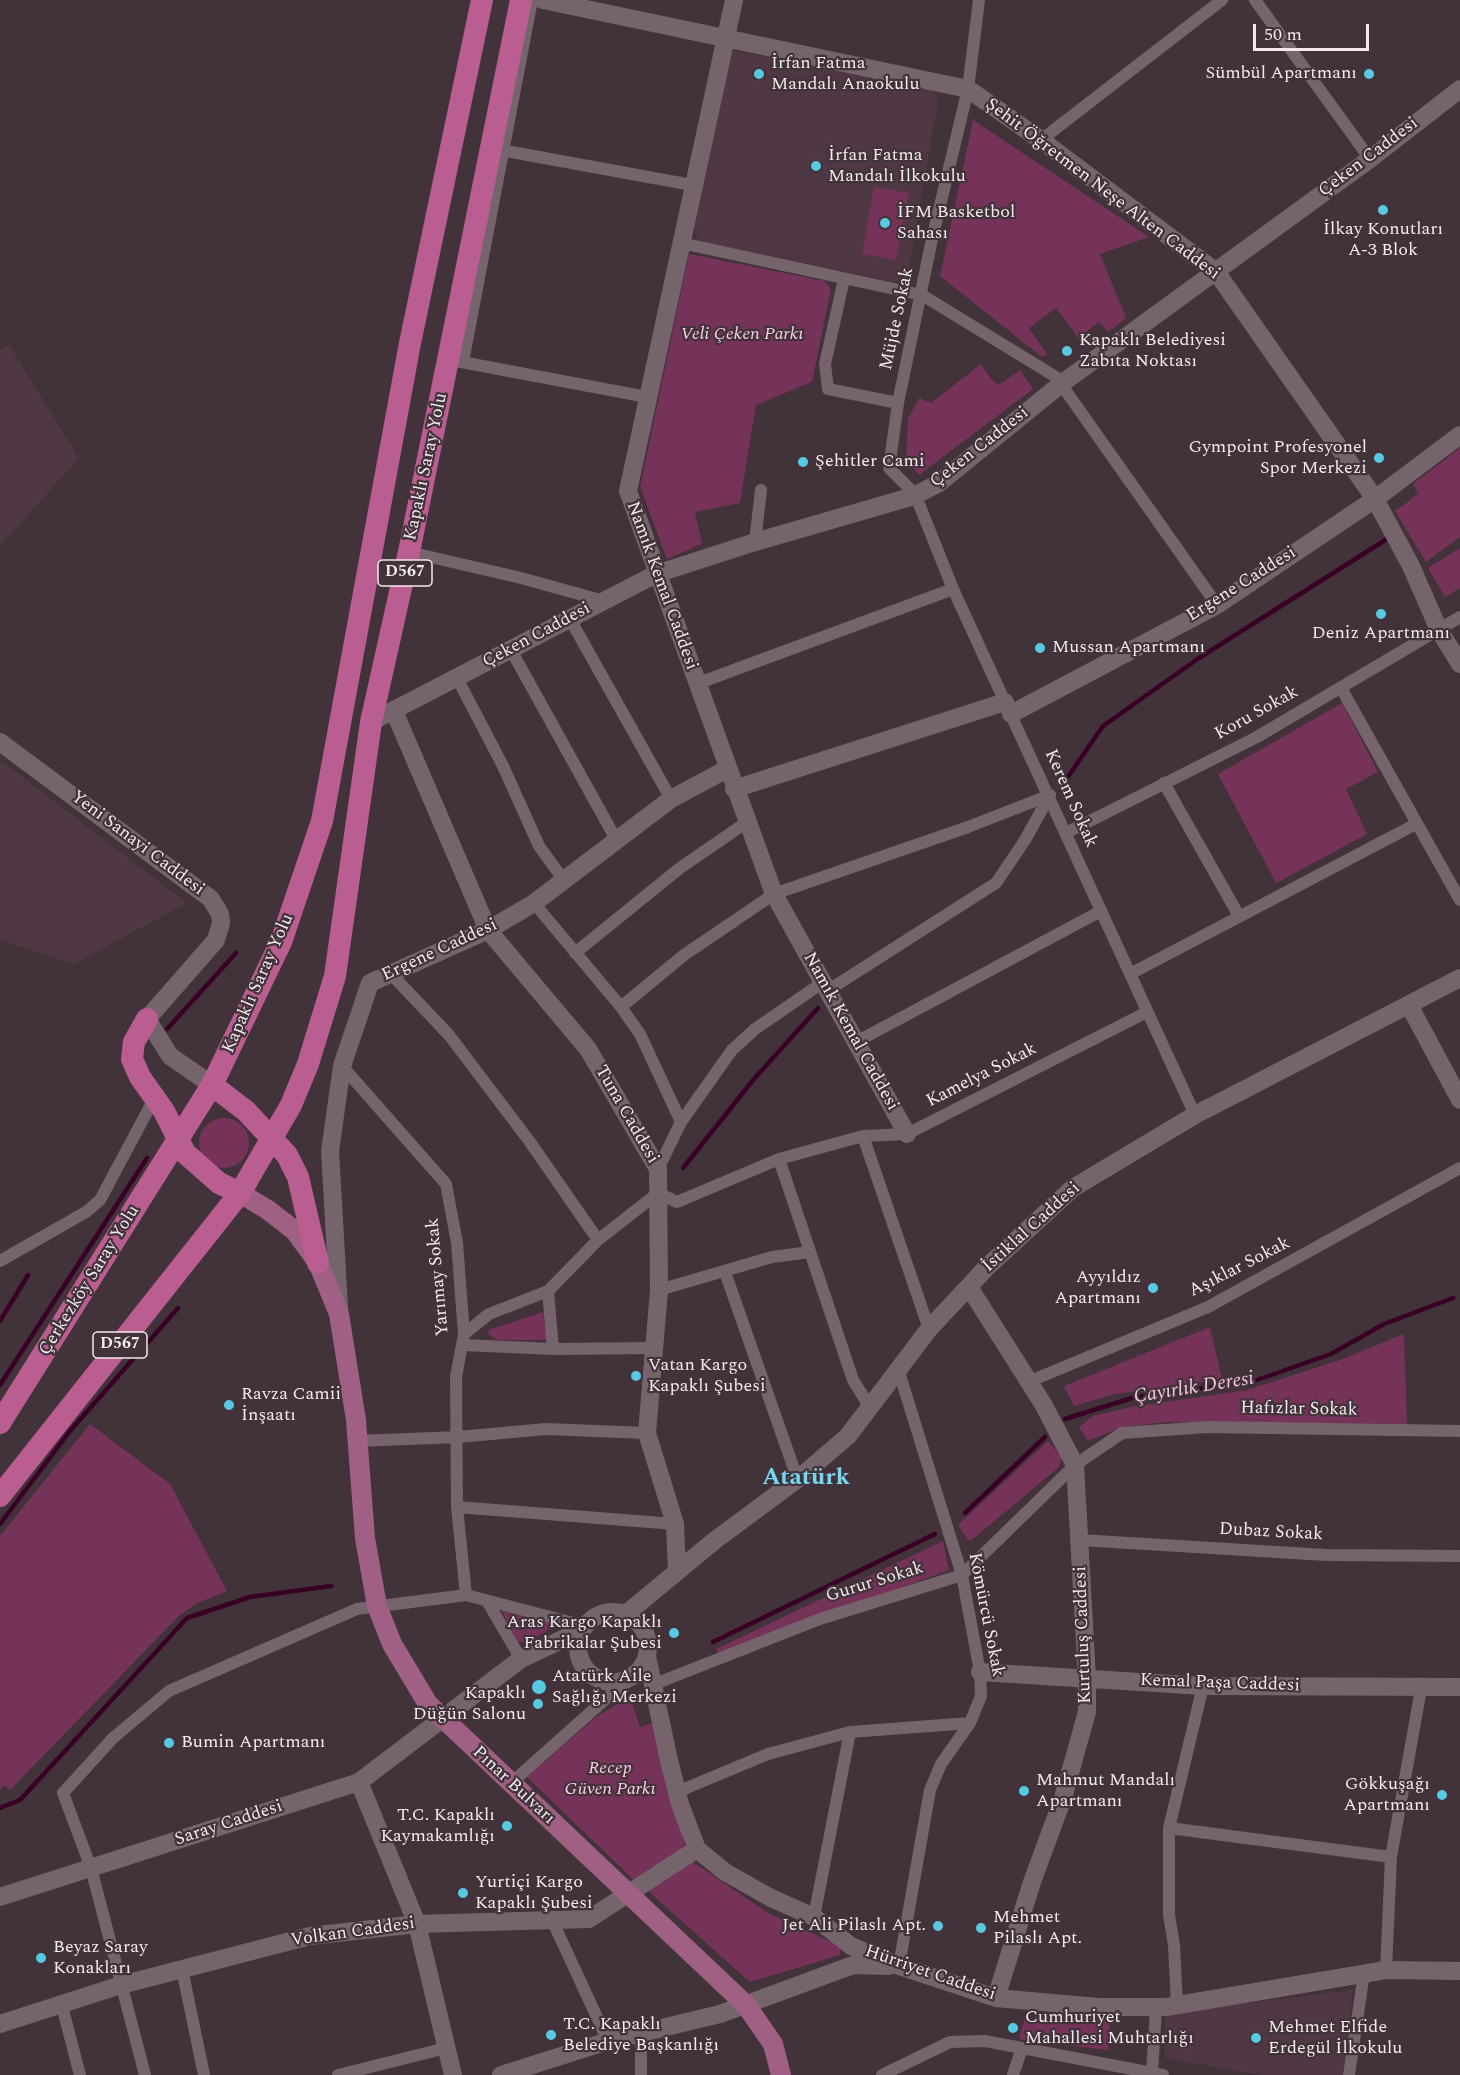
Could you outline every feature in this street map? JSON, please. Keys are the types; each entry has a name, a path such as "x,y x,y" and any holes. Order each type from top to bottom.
{"highway":[{"name":"Kapaklı Saray Yolu","path":"212,1086 281,942 322,821 410,343 482,0"},
{"name":"Kapaklı Saray Yolu","path":"273,1139 308,1064 335,976 371,722 409,552 456,361 497,149 521,0"},
{"path":"147,1019 134,1042 132,1059 180,1139 185,1153 200,1169 219,1183 240,1193"},
{"name":"D567","path":"180,1139 212,1086"},
{"path":"212,1086 246,1112 287,1155 298,1177 318,1263"},
{"name":"Çerkezköy Saray Yolu","path":"0,1423 180,1139"},
{"name":"D567","path":"0,1496 240,1193 273,1139"}],"main road":[{"name":"Pınar Bulvarı","path":"240,1193 268,1210 295,1231 318,1263 339,1314 358,1441 366,1538 377,1606 392,1644 428,1704 746,2005 773,2044 781,2075"}],"street":[{"path":"532,0 497,149 692,185"},
{"name":"Şehit Öğretmen Neşe Alten Caddesi","path":"543,0 968,89 1041,140 1215,271 1375,499 1402,550 1439,630 1460,664"},
{"name":"Namık Kemal Caddesi","path":"734,0 692,185 628,491 656,574 774,894 907,1134"},
{"name":"Müjde Sokak","path":"914,496 889,468 898,403 932,239 968,89 979,0"},
{"path":"1041,140 1222,0"},
{"path":"1255,0 1370,159"},
{"name":"Çeken Caddesi","path":"371,722 656,574 755,542 914,496 939,483 1061,384 1370,159 1460,89"},
{"path":"681,243 922,295 1056,377 1217,605"},
{"path":"844,279 825,364 828,389 898,403"},
{"path":"456,361 647,397"},
{"name":"Ergene Caddesi","path":"734,789 1008,708 1217,605 1375,499 1460,435"},
{"path":"755,542 761,490"},
{"name":"Kerem Sokak","path":"914,496 953,589 1050,795 1195,1115"},
{"path":"409,552 521,578 604,601"},
{"path":"696,684 953,589"},
{"name":"Koru Sokak","path":"1066,833 1257,737 1460,617"},
{"path":"570,619 671,799"},
{"path":"511,650 617,840"},
{"path":"457,678 503,766 539,846 563,879"},
{"path":"1341,687 1460,900"},
{"name":"Tuna Caddesi","path":"394,711 488,930 588,1049 658,1169 659,1290 647,1433 675,1524 677,1572"},
{"name":"Yeni Sanayi Caddesi","path":"0,742 195,885 212,899 220,914 220,931 210,949 147,1019"},
{"name":"Ergene Caddesi","path":"339,1314 330,1151 342,1066 370,984 488,930 534,903 671,799 727,769"},
{"path":"1164,783 1239,916"},
{"path":"621,1007 684,955 774,894 968,827 1050,795"},
{"path":"658,1169 681,1122 732,1050 755,1029 996,883 1025,840 1050,795"},
{"path":"575,952 680,868 747,822"},
{"path":"1130,974 1416,824"},
{"path":"534,903 621,1007 640,1034 681,1122"},
{"path":"856,1042 1101,911"},
{"path":"391,974 449,1035 530,1142 598,1240"},
{"name":"İstiklal Caddesi","path":"677,1572 714,1541 800,1478 848,1436 871,1409 929,1329 969,1287 1073,1188 1195,1115 1460,978"},
{"path":"1409,1005 1460,1100"},
{"name":"Kamelya Sokak","path":"658,1193 678,1202 779,1159 863,1136 907,1134 1147,1011"},
{"path":"147,1019 170,1056 212,1086"},
{"name":"Yarımay Sokak","path":"342,1066 446,1184 457,1243 464,1340 459,1354 456,1377 458,1437 456,1507 466,1595"},
{"path":"0,1261 86,1212 100,1200 154,1099"},
{"path":"863,1136 929,1329"},
{"path":"779,1159 853,1380 871,1409"},
{"name":"Aşıklar Sokak","path":"1028,1382 1208,1307 1460,1168"},
{"path":"464,1340 489,1314 548,1291 598,1240 658,1193"},
{"path":"659,1290 772,1257 810,1252"},
{"path":"725,1272 794,1469 800,1478"},
{"name":"Kurtuluş Caddesi","path":"969,1287 1043,1404 1075,1465 1087,1678 1087,1712 1063,1798 1032,1882 996,1998"},
{"path":"548,1291 553,1349"},
{"path":"464,1340 553,1349 654,1348"},
{"name":"Kömürcü Sokak","path":"899,1372 963,1575 980,1672 981,1696 970,1722 941,1764 930,1790 900,1966"},
{"name":"Hafızlar Sokak","path":"1075,1465 1122,1433 1207,1426 1460,1431"},
{"path":"358,1441 458,1437 546,1429 647,1433"},
{"name":"Gurur Sokak","path":"652,1684 820,1619 963,1575 1075,1465"},
{"path":"456,1507 675,1524"},
{"name":"Dubaz Sokak","path":"1080,1540 1326,1555 1460,1556"},
{"path":"626,1614 677,1572"},
{"path":"144,2075 91,1868 63,1793 113,1738 169,1691 357,1609 466,1595 583,1628"},
{"path":"487,1601 521,1659"},
{"path":"441,1718 521,1659 583,1628 603,1613 626,1614 635,1619 647,1636 647,1656 652,1684 677,1791 697,1850"},
{"path":"583,1628 578,1648 586,1669 605,1681 628,1679"},
{"path":"510,1784 643,1666 647,1656"},
{"name":"Kemal Paşa Caddesi","path":"980,1672 1203,1686 1460,1688"},
{"path":"1177,2005 1174,1945 1169,1915 1169,1828 1203,1686"},
{"path":"1386,1970 1391,1857 1421,1689"},
{"name":"Saray Caddesi","path":"0,1897 358,1782 441,1718"},
{"path":"677,1791 768,1754 850,1732 970,1722"},
{"path":"814,1917 850,1732"},
{"path":"358,1782 417,1924 453,2075"},
{"path":"1169,1828 1391,1857"},
{"name":"Hürriyet Caddesi","path":"697,1850 725,1872 771,1898 814,1917 852,1946 900,1966 996,1998 1099,2007 1156,2007 1386,1970 1460,1971"},
{"name":"Volkan Caddesi","path":"0,2024 61,2002 310,1936 417,1924 589,1919 697,1850"},
{"path":"552,1920 608,2041"},
{"path":"501,2075 608,2041 720,2014 854,1965 900,1966"},
{"path":"183,1969 204,2075"},
{"path":"1349,2075 1364,1973"},
{"path":"61,2002 80,2075"},
{"path":"882,2075 950,2042 985,2041 1123,2071 1157,2074 1156,2007"},
{"path":"641,2032 641,2075"},
{"path":"338,2075 446,2048"},
{"path":"1013,2075 1022,2048"}],"shaded area":[{"name":"İrfan Fatma Mandalı İlkokulu","path":"729,50 934,88 938,102 907,279 896,282 700,242 692,229"},
{"path":"9,345 79,458 0,546 0,351"},
{"path":"0,760 187,903 74,964 0,940"},
{"name":"Mehmet Elfide Erdegül İlkokulu","path":"1353,1990 1343,2075 1262,2075 1165,2058 1165,2013"}],"green space":[{"path":"973,120 1149,237 1100,254 1126,318 1108,332 1099,322 1087,331 1095,342 1086,348 1056,308 1029,328 1047,354 1042,357 940,276"},
{"name":"İFM Basketbol Sahası","path":"874,187 909,193 896,260 862,254"},
{"name":"Veli Çeken Parkı","path":"689,254 824,281 831,289 812,382 756,405 740,503 695,512 702,544 667,559 640,487"},
{"path":"981,364 991,379 999,385 1020,370 1033,389 919,475 906,459 908,419 919,398 931,403"},
{"path":"1460,448 1460,537 1426,562 1395,511 1418,494 1413,484"},
{"path":"1460,548 1460,588 1445,597 1428,568"},
{"path":"1342,703 1378,772 1346,789 1367,834 1276,883 1218,774"},
{"path":"219,1118 229,1118 242,1125 249,1138 249,1148 242,1161 229,1168 219,1168 210,1164 203,1157 199,1148 199,1138 203,1129 210,1122"},
{"path":"543,1312 547,1340 497,1340 488,1334 489,1330"},
{"path":"1210,1327 1222,1379 1115,1394 1074,1406 1064,1386"},
{"path":"1404,1334 1407,1424 1168,1422 1122,1427 1088,1441 1079,1427 1093,1416 1131,1407 1247,1390 1340,1360"},
{"path":"90,1424 170,1484 227,1591 195,1604 178,1617 10,1790 5,1785 0,1790 0,1536"},
{"path":"1048,1441 1062,1457 1059,1467 972,1540 968,1540 958,1525"},
{"path":"943,1541 949,1570 719,1655 716,1649"},
{"path":"502,1611 553,1623 552,1628 526,1643 517,1641"},
{"name":"Recep Güven Parkı","path":"630,1696 640,1727 653,1723 686,1850 635,1881 527,1777 596,1717"},
{"path":"693,1862 768,1913 840,1946 840,1955 750,1982 648,1891"},
{"path":"1076,2016 1110,2017 1108,2050 1019,2039 1024,2020"}],"waterway":[{"path":"1063,784 1103,726 1199,658 1390,537"},
{"path":"167,1029 236,953"},
{"path":"683,1168 754,1079 818,1008"},
{"path":"0,1385 147,1158"},
{"path":"0,1321 28,1275"},
{"name":"Çayırlık Deresi","path":"1065,1419 1132,1398 1254,1381 1331,1354 1384,1324 1453,1298"},
{"path":"0,1524 70,1431 178,1308"},
{"name":"Çayırlık Deresi","path":"965,1513 1045,1437"},
{"name":"Çayırlık Deresi","path":"713,1642 935,1534"},
{"path":"0,1808 20,1800 187,1618 250,1597 331,1586"}],"place":[{"name":"İrfan Fatma Mandalı Anaokulu","path":"759,74"},
{"name":"Sümbül Apartmanı","path":"1369,74"},
{"name":"İrfan Fatma Mandalı İlkokulu","path":"816,166"},
{"name":"İlkay Konutları A-3 Blok","path":"1383,210"},
{"name":"İFM Basketbol Sahası","path":"885,223"},
{"name":"Kapaklı Belediyesi Zabıta Noktası","path":"1067,351"},
{"name":"Gympoint Profesyonel Spor Merkezi","path":"1379,458"},
{"name":"Şehitler Cami","path":"803,462"},
{"name":"Deniz Apartmanı","path":"1381,614"},
{"name":"Mussan Apartmanı","path":"1040,648"},
{"name":"Ayyıldız Apartmanı","path":"1153,1288"},
{"name":"Vatan Kargo Kapaklı Şubesi","path":"636,1376"},
{"name":"Ravza Camii İnşaatı","path":"229,1405"},
{"name":"Aras Kargo Kapaklı Fabrikalar Şubesi","path":"674,1633"},
{"name":"Atatürk Aile Sağlığı Merkezi","path":"539,1687"},
{"name":"Kapaklı Düğün Salonu","path":"538,1704"},
{"name":"Bumin Apartmanı","path":"169,1743"},
{"name":"Mahmut Mandalı Apartmanı","path":"1024,1791"},
{"name":"Gökkuşağı Apartmanı","path":"1442,1795"},
{"name":"T.C. Kapaklı Kaymakamlığı","path":"507,1826"},
{"name":"Yurtiçi Kargo Kapaklı Şubesi","path":"463,1893"},
{"name":"Jet Ali Pilaslı Apt.","path":"938,1926"},
{"name":"Mehmet Pilaslı Apt.","path":"981,1928"},
{"name":"Beyaz Saray Konakları","path":"41,1958"},
{"name":"Cumhuriyet Mahallesi Muhtarlığı","path":"1013,2028"},
{"name":"T.C. Kapaklı Belediye Başkanlığı","path":"551,2035"},
{"name":"Mehmet Elfide Erdegül İlkokulu","path":"1256,2038"}],"district":[{"name":"Atatürk","path":"806,1479"}]}
